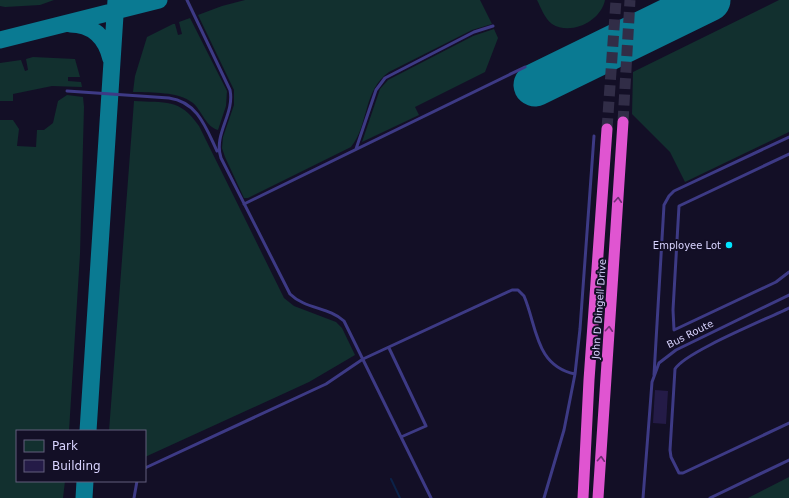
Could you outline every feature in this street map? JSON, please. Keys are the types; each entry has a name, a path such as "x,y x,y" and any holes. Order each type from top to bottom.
{"highway":[{"name":"John D Dingell Drive","path":"598,498 623,122"},
{"name":"John D Dingell Drive","path":"583,498 589,380 607,129"},
{"path":"576,498 586,388 589,380"}],"lane":[{"path":"187,0 230,90 229,106 218,139 221,158"},
{"path":"356,149 376,90 386,78 474,32 493,26"},
{"path":"244,204 525,67"},
{"path":"67,91 169,98 183,101 196,112 202,119 290,294 300,302 339,316 347,326 431,498"},
{"path":"544,498 564,430 575,374 580,329 594,136"},
{"path":"654,375 664,205 666,200 674,191 789,137"},
{"path":"789,154 680,206 673,310 674,330 776,282 789,272"},
{"path":"146,468 326,384 363,360 508,291 518,290 526,300 544,353 562,370 575,374"},
{"name":"Bus Route","path":"643,498 654,375 663,359 676,350 789,295"},
{"path":"789,308 693,354 678,364 675,369 674,380 670,450 671,457 679,473 683,473 789,423"},
{"path":"389,348 426,426 402,437"},
{"path":"710,498 789,460"},
{"path":"134,498 138,482"}],"green space":[{"path":"0,0 54,0 40,5 5,7 0,6"},
{"path":"245,0 480,0 492,24 472,30 389,72 381,79 375,88 370,98 361,129 351,147 248,198 244,198 222,148 223,137 234,105 234,90 198,15 222,6"},
{"path":"537,0 605,0 598,14 591,20 576,27 568,28 552,24 543,13"},
{"path":"779,0 789,0 789,132 685,182 670,152 632,114 633,72"},
{"path":"190,18 227,91 226,106 218,130 210,126 196,106 187,99 164,93 133,92 135,76 147,37 173,24 175,24 178,35 182,34 179,22"},
{"path":"494,29 498,38 485,72 415,107 419,115 362,142 380,89 388,80 473,36"},
{"path":"33,57 75,59 80,77 68,77 68,81 81,82 82,87 52,86 13,94 13,101 0,101 0,63 21,60 25,71 28,70 26,59"},
{"path":"67,95 83,97 84,107 80,254 69,430 16,430 16,482 65,482 63,498 0,498 0,120 13,120 19,129 17,146 36,147 37,130 44,130 53,123 58,101"},
{"path":"134,101 163,102 178,106 192,117 199,126 284,298 294,306 336,322 342,328 355,355 309,382 146,457 146,430 109,430"},
{"path":"789,477 789,498 748,498"}],"building":[{"path":"655,390 668,391 666,424 653,423"}],"waterway":[{"path":"391,479 400,498"}],"taxiway":[{"path":"88,430 116,0"},
{"path":"0,40 159,0"},
{"path":"70,24 85,27 97,34 106,45 111,59"},
{"path":"84,498 85,482"}],"runway":[{"path":"535,85 709,0"}],"tunnel":[{"path":"607,129 616,0"},
{"path":"623,122 630,0"}],"place":[{"name":"Employee Lot","path":"729,245"}]}
